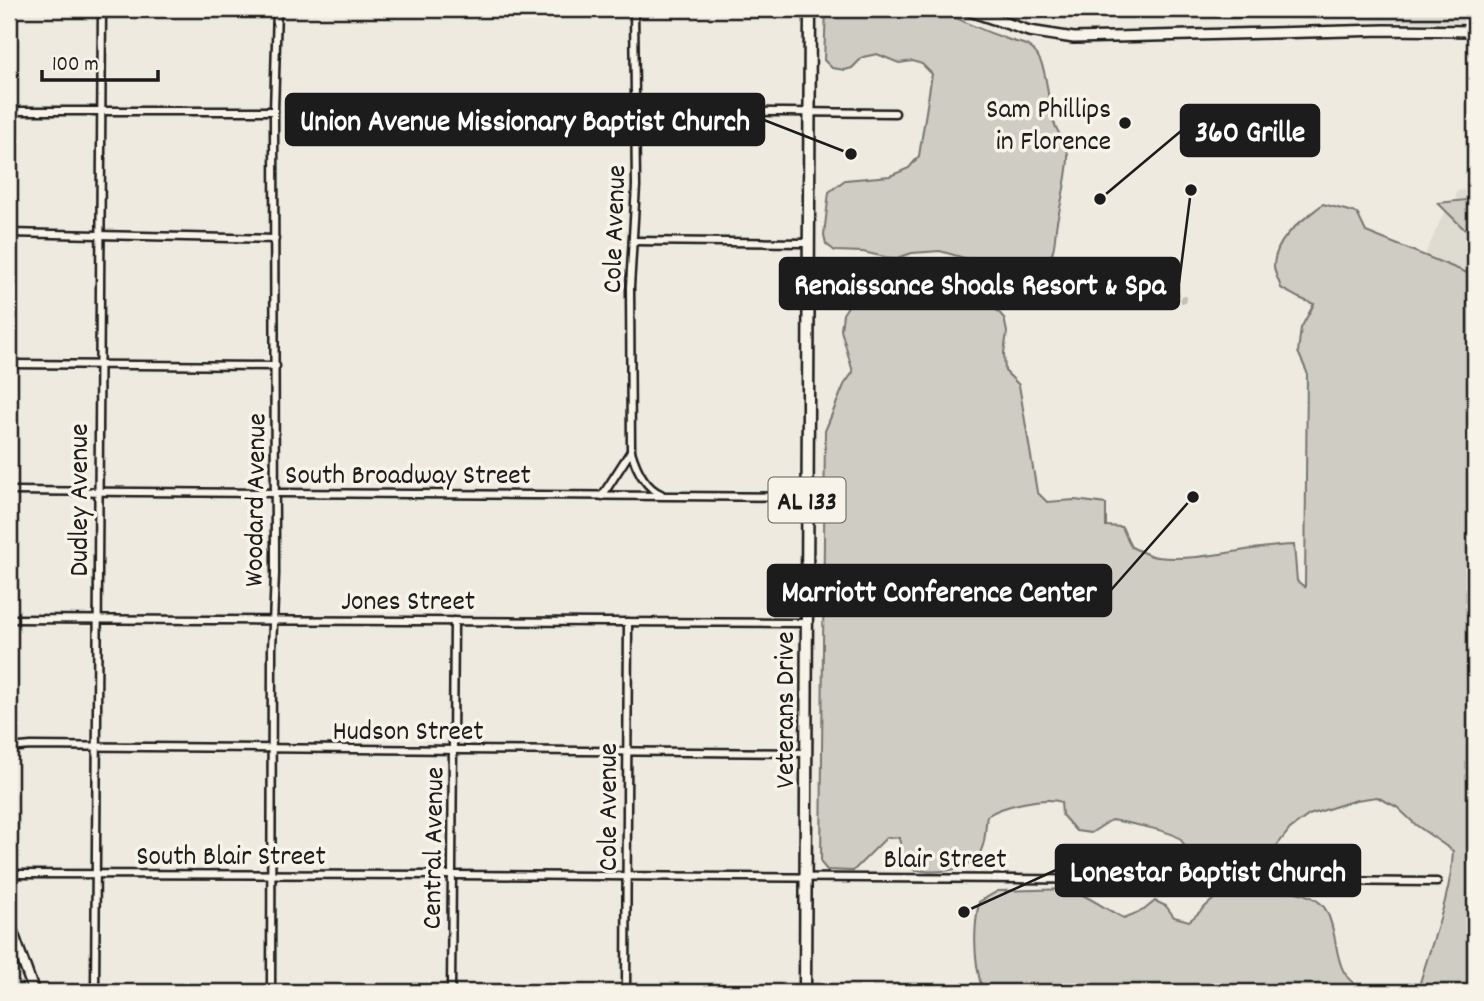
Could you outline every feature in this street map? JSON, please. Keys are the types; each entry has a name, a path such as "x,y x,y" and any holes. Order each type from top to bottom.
{"main road":[{"name":"Veterans Drive","path":"804,992 809,277 807,112 810,9"},
{"path":"964,9 1029,31 1074,38 1385,30 1475,31"},
{"path":"9,922 34,992"}],"street":[{"name":"Dudley Avenue","path":"95,992 102,9"},
{"name":"Woodard Avenue","path":"271,992 276,366 274,111 277,9"},
{"name":"Cole Avenue","path":"634,9 636,186 629,287 631,451 644,481 657,493 670,496"},
{"path":"9,111 274,111"},
{"path":"580,114 635,111 895,113"},
{"path":"9,233 275,239"},
{"path":"633,241 807,243"},
{"path":"929,276 913,270 822,268 809,277 821,283 912,281 929,276 992,274 1124,277"},
{"path":"9,364 276,366"},
{"path":"602,496 631,451"},
{"name":"South Broadway Street","path":"9,491 807,497"},
{"name":"Jones Street","path":"9,619 807,623"},
{"name":"Central Avenue","path":"451,992 454,621"},
{"name":"Cole Avenue","path":"626,992 628,622"},
{"name":"Hudson Street","path":"9,748 806,753"},
{"name":"South Blair Street","path":"9,874 452,875"},
{"name":"Blair Street","path":"452,875 1437,882"}],"shaded area":[{"path":"826,9 939,9 981,29 1028,46 1035,53 1044,71 1052,116 1068,154 1050,259 1040,262 975,261 940,251 912,253 894,259 863,252 835,251 826,244 824,235 829,192 845,180 890,176 909,168 919,156 932,74 922,64 913,61 899,63 877,54 863,57 852,68 832,68 824,60"},
{"path":"1035,9 1360,11 1227,18 1192,14 1106,15"},
{"path":"1360,9 1475,9 1475,23 1362,21"},
{"path":"1475,189 1475,276 1424,257 1443,215 1456,198 1456,191"},
{"path":"1475,199 1475,234 1462,227 1438,203"},
{"path":"1323,204 1357,213 1366,232 1475,276 1475,992 1415,992 1418,990 1444,904 1453,851 1416,825 1397,807 1377,797 1356,800 1309,815 1290,829 1264,862 1244,869 1207,868 1189,859 1179,838 1147,827 1111,820 1091,833 1076,831 1062,815 1061,802 1045,800 1012,806 987,816 982,848 977,857 959,868 936,872 905,866 899,838 887,837 853,871 827,870 821,863 825,431 844,385 853,372 841,330 843,314 852,300 869,292 972,293 987,299 1004,318 1007,332 1005,371 1019,385 1037,492 1047,502 1075,500 1106,504 1106,526 1122,527 1131,547 1157,557 1208,556 1294,545 1297,581 1305,587 1307,372 1298,352 1301,328 1314,304 1281,288 1274,266 1279,246 1291,230"},
{"path":"1070,889 1124,918 1144,910 1155,901 1166,906 1174,917 1189,921 1222,894 1279,889 1308,896 1320,903 1327,912 1342,969 1357,986 1370,992 983,992 975,947 979,902 998,891"}],"tunnel":[{"path":"1124,277 1137,275 1186,300"},
{"path":"1124,277 1153,295 1186,300"}],"place":[{"name":"Sam Phillips in Florence","path":"1125,123"},
{"name":"Union Avenue Missionary Baptist Church","path":"851,154"},
{"name":"Renaissance Shoals Resort & Spa","path":"1191,190"},
{"name":"360 Grille","path":"1100,199"},
{"name":"Marriott Conference Center","path":"1193,497"},
{"name":"Lonestar Baptist Church","path":"964,912"}]}
